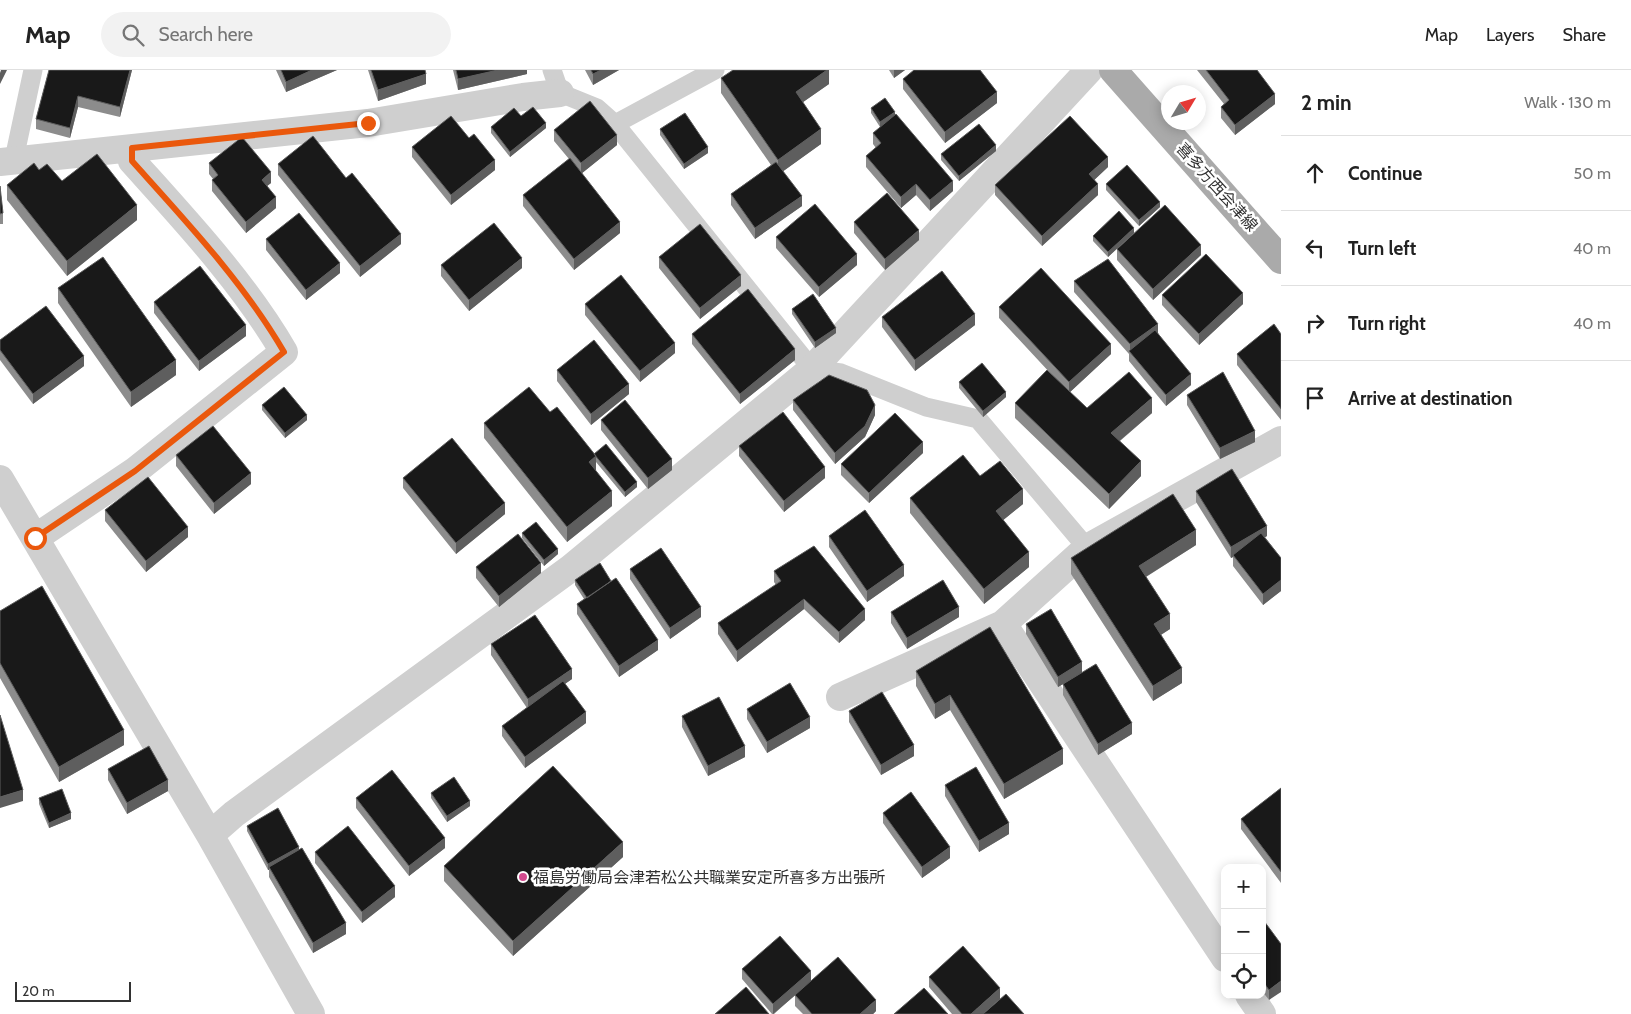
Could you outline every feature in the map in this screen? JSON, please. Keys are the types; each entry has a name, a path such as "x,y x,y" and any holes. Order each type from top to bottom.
{"main road":[{"name":"喜多方西会津線","path":"1113,70 1281,260"}],"street":[{"path":"210,835 234,814 571,568 812,369 1089,70"},
{"path":"7,161 368,123 523,97 556,82"},
{"path":"35,538 135,471 284,352 266,320 171,204 132,161 132,148"},
{"path":"840,697 1003,624 1087,548 1281,440"},
{"path":"0,479 210,835 311,1014"},
{"path":"1003,624 1222,954"},
{"path":"1252,999 1262,1014"}],"lane":[{"path":"7,161 33,70"},
{"path":"615,124 715,70"},
{"path":"556,82 598,108 615,124 812,369 841,373 926,407 978,420 1087,548"}],"building":[{"path":"49,70 130,70 120,107 78,96 70,128 36,119"},
{"path":"281,70 312,70 286,82"},
{"path":"371,70 425,70 426,74 378,90"},
{"path":"456,70 498,70 458,79"},
{"path":"591,70 601,70 593,74"},
{"path":"733,70 827,70 796,92 821,129 778,160 721,78"},
{"path":"914,70 980,70 997,92 945,132 903,79"},
{"path":"1206,70 1257,70 1275,94 1235,125 1221,107 1229,100"},
{"path":"885,98 895,112 880,122 871,108"},
{"path":"590,101 617,135 581,163 554,130"},
{"path":"533,107 546,123 510,152 491,127 514,108 521,116"},
{"path":"685,113 708,147 684,164 660,129"},
{"path":"896,114 953,181 930,200 916,184 901,197 866,156 881,143 873,133"},
{"path":"451,116 469,138 474,134 495,160 451,195 412,147"},
{"path":"1070,116 1108,157 1089,174 1098,184 1042,236 995,185"},
{"path":"979,124 996,145 959,176 941,154"},
{"path":"313,136 346,178 352,173 401,234 360,266 278,164"},
{"path":"242,137 271,172 262,180 276,197 246,222 212,180 218,175 209,163"},
{"path":"97,154 137,205 67,261 7,185 34,163 39,170 47,164 62,181"},
{"path":"570,158 620,222 574,259 523,195"},
{"path":"776,162 802,196 755,228 731,194"},
{"path":"1127,165 1160,202 1139,220 1106,184"},
{"path":"0,186 3,213 0,214"},
{"path":"887,193 919,230 885,259 854,222"},
{"path":"815,204 857,254 819,287 776,237"},
{"path":"1165,205 1201,245 1153,289 1117,249"},
{"path":"1119,211 1134,228 1108,252 1093,236"},
{"path":"299,213 340,263 306,290 266,239"},
{"path":"494,223 522,258 469,300 441,265"},
{"path":"700,224 741,275 700,308 659,257"},
{"path":"1206,254 1243,293 1199,334 1162,295"},
{"path":"103,257 176,360 131,392 58,288"},
{"path":"1108,259 1158,324 1130,344 1074,281"},
{"path":"200,266 246,325 199,361 154,302"},
{"path":"1041,268 1111,344 1069,382 999,307"},
{"path":"942,271 975,314 915,360 882,317"},
{"path":"621,275 675,343 640,371 585,304"},
{"path":"748,289 795,349 740,394 692,334"},
{"path":"813,294 836,328 815,342 792,309"},
{"path":"46,306 84,356 33,394 0,350 0,340"},
{"path":"1274,324 1281,334 1281,409 1237,354"},
{"path":"1155,330 1191,374 1166,395 1129,351"},
{"path":"594,340 629,384 591,414 557,370"},
{"path":"982,363 1006,392 983,411 959,382"},
{"path":"1047,370 1087,408 1129,372 1152,398 1111,433 1141,461 1109,494 1015,403"},
{"path":"1223,372 1255,431 1220,448 1187,395"},
{"path":"829,375 867,390 875,405 865,426 835,453 793,400"},
{"path":"284,387 307,415 285,433 262,405"},
{"path":"529,387 550,412 557,407 596,456 589,462 612,491 567,527 484,423"},
{"path":"625,400 672,459 648,478 601,420"},
{"path":"783,412 825,467 784,501 739,446"},
{"path":"895,413 923,442 869,493 841,464"},
{"path":"213,426 251,473 214,503 176,455"},
{"path":"452,438 505,503 456,543 403,478"},
{"path":"606,444 637,482 625,492 594,454"},
{"path":"963,455 980,476 1000,461 1023,489 996,511 1029,552 984,589 910,498"},
{"path":"1232,469 1267,526 1231,547 1196,491"},
{"path":"148,477 188,527 146,561 105,510"},
{"path":"1173,494 1196,530 1139,566 1170,614 1154,624 1182,668 1153,686 1071,558"},
{"path":"865,510 904,565 867,591 829,536"},
{"path":"536,522 558,549 544,560 522,533"},
{"path":"1261,533 1281,558 1281,580 1263,594 1233,555"},
{"path":"518,534 541,563 499,596 476,567"},
{"path":"814,546 865,609 839,632 804,599 737,651 718,623 781,581 774,571"},
{"path":"661,548 701,607 670,628 630,569"},
{"path":"600,563 611,581 587,598 575,580"},
{"path":"616,578 658,640 619,666 577,604"},
{"path":"943,580 959,607 907,638 891,612"},
{"path":"42,586 124,730 59,767 0,663 0,611"},
{"path":"1051,609 1082,662 1058,677 1026,624"},
{"path":"535,615 572,669 528,699 491,644"},
{"path":"990,627 1063,749 1004,784 950,695 935,704 916,671"},
{"path":"1096,664 1132,723 1098,744 1063,684"},
{"path":"563,681 586,712 525,757 502,726"},
{"path":"790,683 810,717 767,742 747,709"},
{"path":"882,692 914,745 881,765 849,711"},
{"path":"719,697 745,746 708,766 682,716"},
{"path":"0,715 23,790 0,797"},
{"path":"149,746 168,780 127,803 108,769"},
{"path":"553,766 623,842 513,941 444,866"},
{"path":"976,767 1009,823 979,841 945,785"},
{"path":"392,770 445,838 409,866 356,798"},
{"path":"454,777 470,801 447,816 431,793"},
{"path":"1281,788 1281,872 1241,819"},
{"path":"62,789 71,813 49,823 39,798"},
{"path":"911,792 950,847 922,867 883,813"},
{"path":"278,808 299,847 268,864 247,826"},
{"path":"348,826 395,886 362,912 315,852"},
{"path":"302,848 346,923 313,943 269,867"},
{"path":"1266,924 1281,944 1281,981 1269,990 1266,986"},
{"path":"780,936 811,971 773,1004 742,969"},
{"path":"963,946 1000,988 971,1014 962,1014 929,977"},
{"path":"838,957 876,1000 860,1014 812,1014 795,995"},
{"path":"746,987 769,1014 715,1014"},
{"path":"924,988 948,1014 894,1014"},
{"path":"1006,994 1024,1014 983,1014"}],"place":[{"name":"福島労働局会津若松公共職業安定所喜多方出張所","path":"523,877"}],"route":[{"path":"35,538 135,471 284,352 266,320 171,204 132,161 132,148 368,123"}]}
